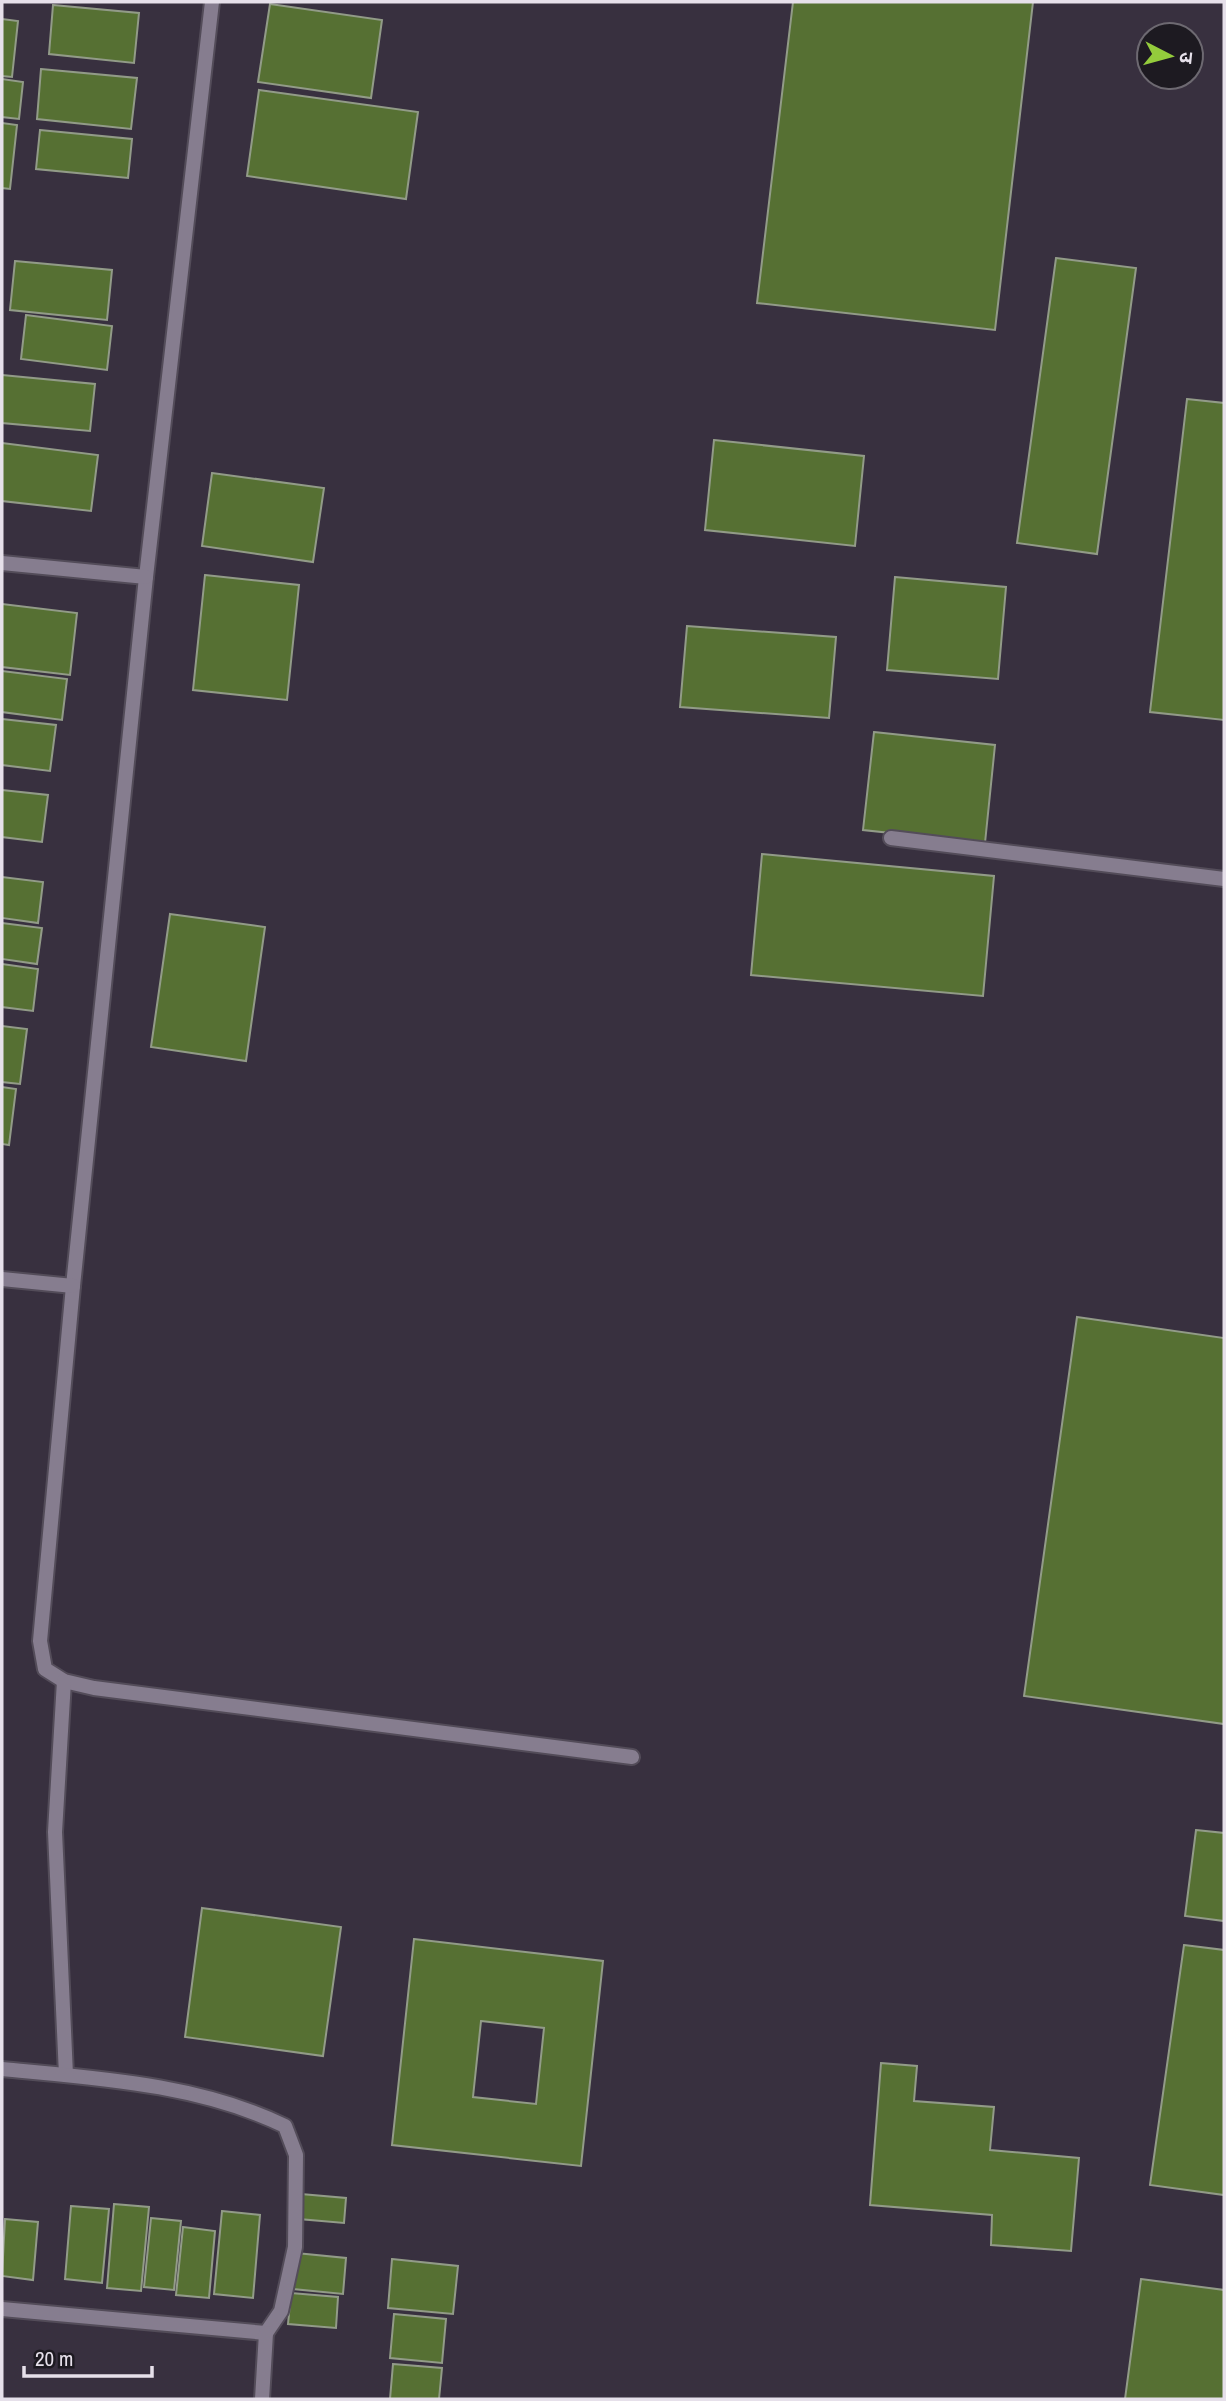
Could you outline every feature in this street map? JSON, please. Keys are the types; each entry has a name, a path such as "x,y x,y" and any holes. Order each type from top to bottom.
{"street":[{"path":"212,2 146,577 73,1286 40,1641 45,1669 64,1681 94,1689 632,1757"},
{"path":"2,563 146,577"},
{"path":"891,838 1224,879"},
{"path":"2,1279 73,1286"},
{"path":"64,1681 55,1832 66,2075"},
{"path":"2,2069 169,2089 256,2111 285,2126 296,2154 295,2247 281,2311 267,2333 262,2399"},
{"path":"2,2309 267,2333"}],"building":[{"path":"793,2 1033,2 995,330 757,303"},
{"path":"270,4 382,20 371,98 258,82"},
{"path":"53,5 139,13 134,63 49,54"},
{"path":"2,19 18,21 12,77 2,76"},
{"path":"41,69 137,78 131,129 37,119"},
{"path":"2,79 23,82 19,119 2,117"},
{"path":"259,90 418,112 406,199 247,176"},
{"path":"2,123 17,125 10,189 2,188"},
{"path":"40,130 132,139 128,178 36,169"},
{"path":"1056,258 1136,268 1097,554 1017,543"},
{"path":"15,261 112,270 107,320 10,310"},
{"path":"26,315 112,326 107,370 21,359"},
{"path":"2,375 95,384 90,431 2,423"},
{"path":"1187,399 1224,403 1224,720 1150,712"},
{"path":"714,440 864,456 855,546 705,530"},
{"path":"2,443 98,455 91,511 2,501"},
{"path":"212,473 324,488 313,562 202,546"},
{"path":"205,575 299,585 287,700 193,690"},
{"path":"895,577 1006,587 998,679 887,670"},
{"path":"2,604 77,613 70,675 2,667"},
{"path":"687,626 836,637 829,718 680,707"},
{"path":"2,671 67,679 62,720 2,712"},
{"path":"2,719 56,725 50,771 2,765"},
{"path":"874,732 995,745 985,843 863,830"},
{"path":"2,790 48,795 42,842 2,837"},
{"path":"762,854 994,876 983,996 751,975"},
{"path":"2,877 43,882 38,923 2,918"},
{"path":"170,914 265,927 246,1061 151,1047"},
{"path":"2,923 42,928 37,964 2,959"},
{"path":"2,964 38,969 33,1011 2,1007"},
{"path":"2,1026 27,1029 20,1084 2,1082"},
{"path":"2,1087 16,1089 9,1145 2,1144"},
{"path":"1077,1317 1224,1338 1224,1724 1024,1696"},
{"path":"1196,1830 1224,1833 1224,1921 1185,1916"},
{"path":"202,1908 341,1927 323,2056 185,2037"},
{"path":"414,1939 603,1961 581,2166 392,2145","holes":["481,2021 544,2028 536,2104 473,2097"]},
{"path":"1184,1945 1224,1950 1224,2195 1150,2185"},
{"path":"881,2063 917,2066 914,2101 994,2107 990,2150 1079,2158 1071,2251 991,2245 992,2215 870,2205"},
{"path":"301,2194 346,2198 344,2223 299,2219"},
{"path":"114,2204 149,2207 141,2291 107,2288"},
{"path":"71,2206 109,2209 102,2283 65,2279"},
{"path":"222,2211 260,2215 253,2298 214,2294"},
{"path":"151,2218 181,2221 174,2290 144,2287"},
{"path":"5,2219 38,2222 33,2280 2,2276"},
{"path":"183,2227 215,2231 209,2298 176,2295"},
{"path":"296,2253 346,2258 343,2294 293,2289"},
{"path":"392,2259 458,2266 453,2314 388,2308"},
{"path":"1141,2279 1224,2290 1224,2399 1125,2399"},
{"path":"291,2293 338,2297 336,2328 288,2324"},
{"path":"394,2314 446,2319 442,2363 390,2358"},
{"path":"393,2364 442,2368 439,2399 390,2399"}]}
